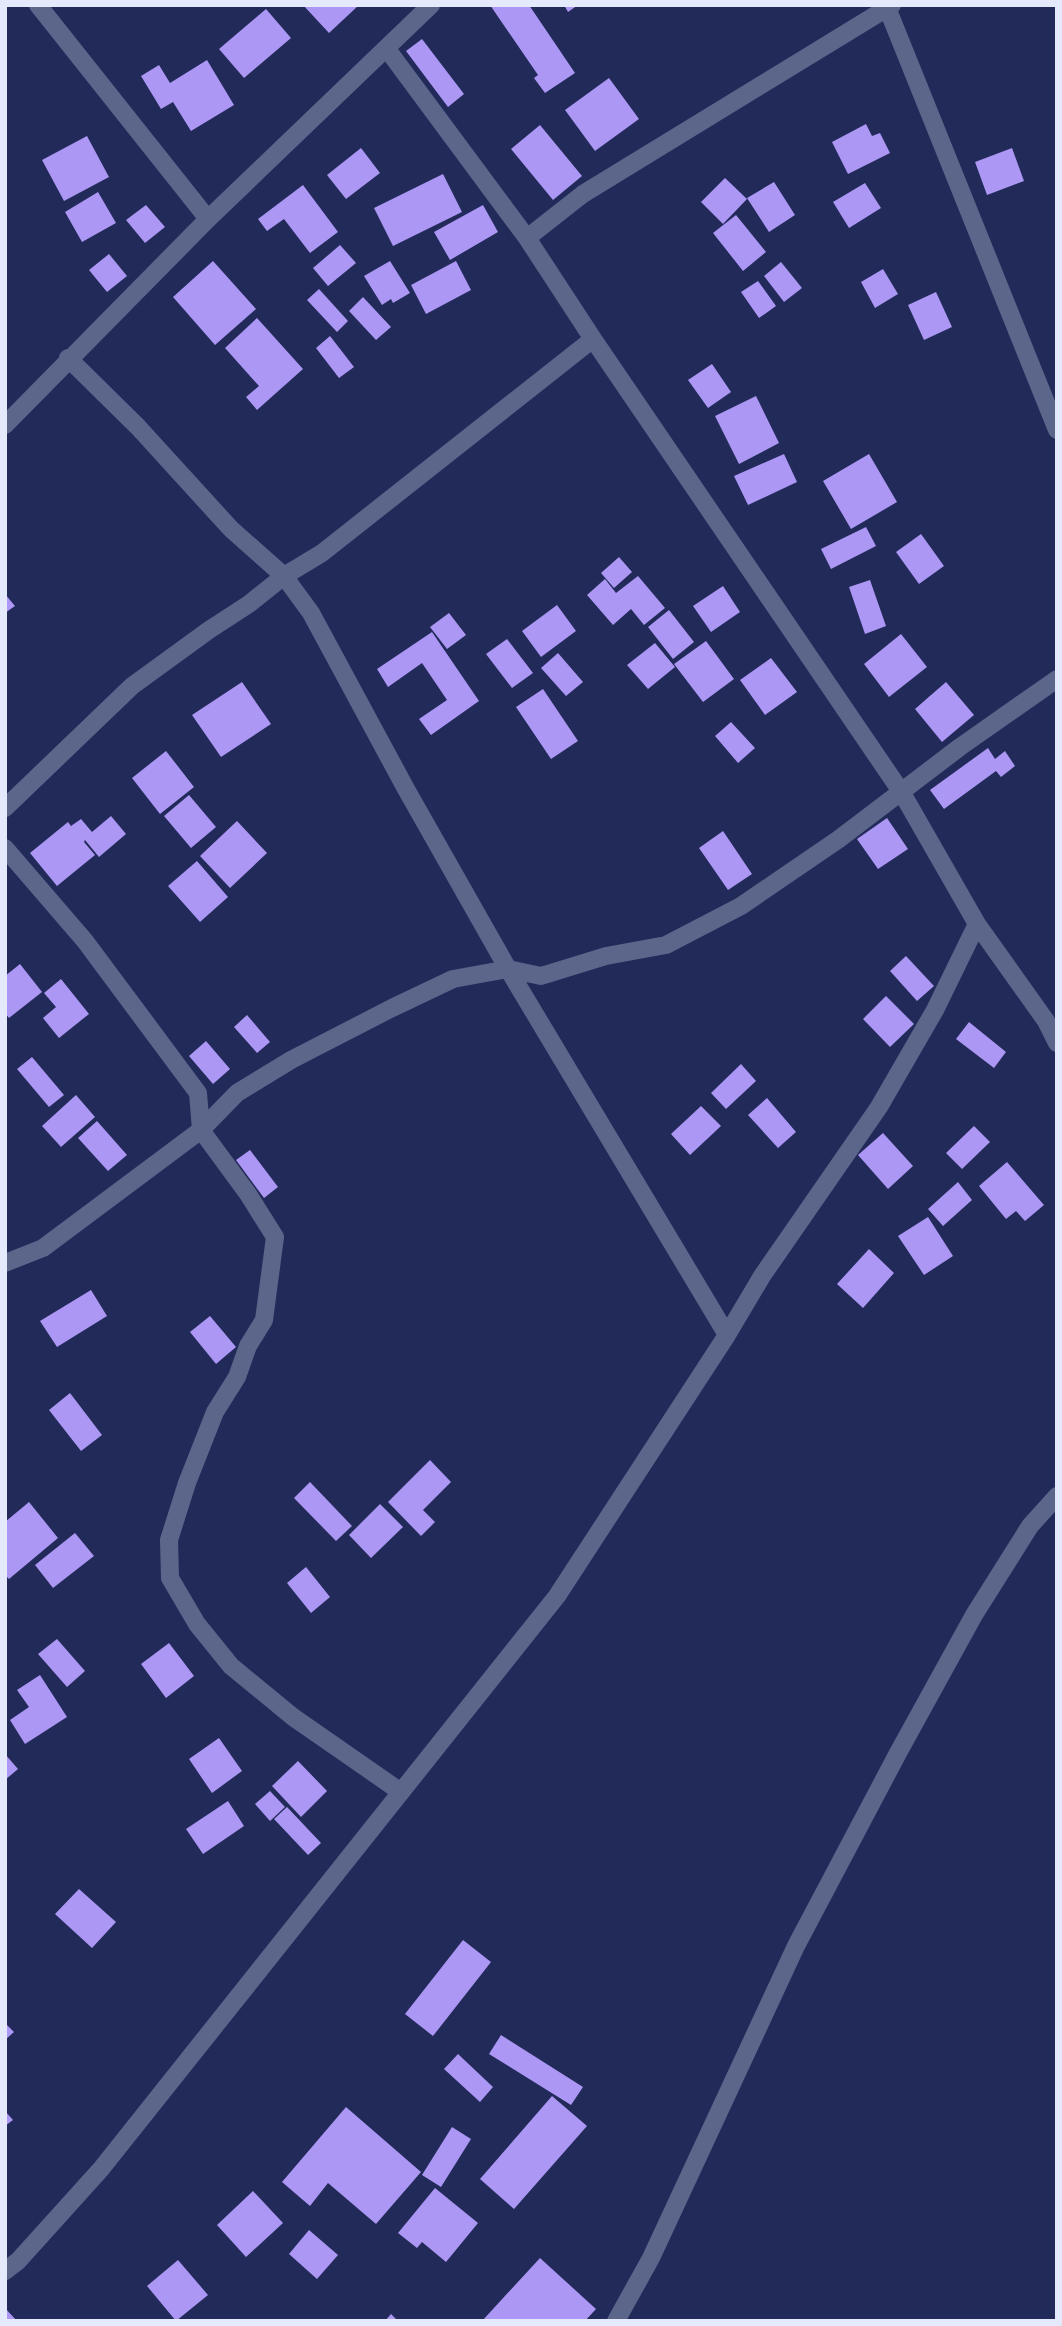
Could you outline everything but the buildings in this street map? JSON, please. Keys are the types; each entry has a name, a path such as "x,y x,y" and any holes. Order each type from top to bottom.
{"street":[{"path":"38,5 208,219"},
{"path":"5,425 68,358 208,219 431,5"},
{"path":"527,238 583,194 889,6 1057,430"},
{"path":"387,48 527,238 593,340 902,793 977,924 1046,1021 1057,1043"},
{"path":"5,808 132,686 249,604 284,576 322,553 593,340"},
{"path":"68,358 138,427 231,529 284,576 312,613 406,789 508,969 727,1335"},
{"path":"5,1263 43,1248 201,1130 237,1093 291,1060 453,979 508,969 541,976 606,957 666,944 741,906 902,793 960,747 1057,679"},
{"path":"5,848 85,941 198,1093 201,1130 248,1194 275,1237 264,1320 248,1346 237,1377 215,1412 187,1483 169,1540 170,1577 197,1624 231,1666 293,1717 401,1792"},
{"path":"5,2271 18,2261 101,2169 557,1596 727,1335 762,1276 879,1107 934,1010 977,924"},
{"path":"616,2321 651,2258 796,1946 898,1753 974,1615 1030,1526 1057,1496"}]}
